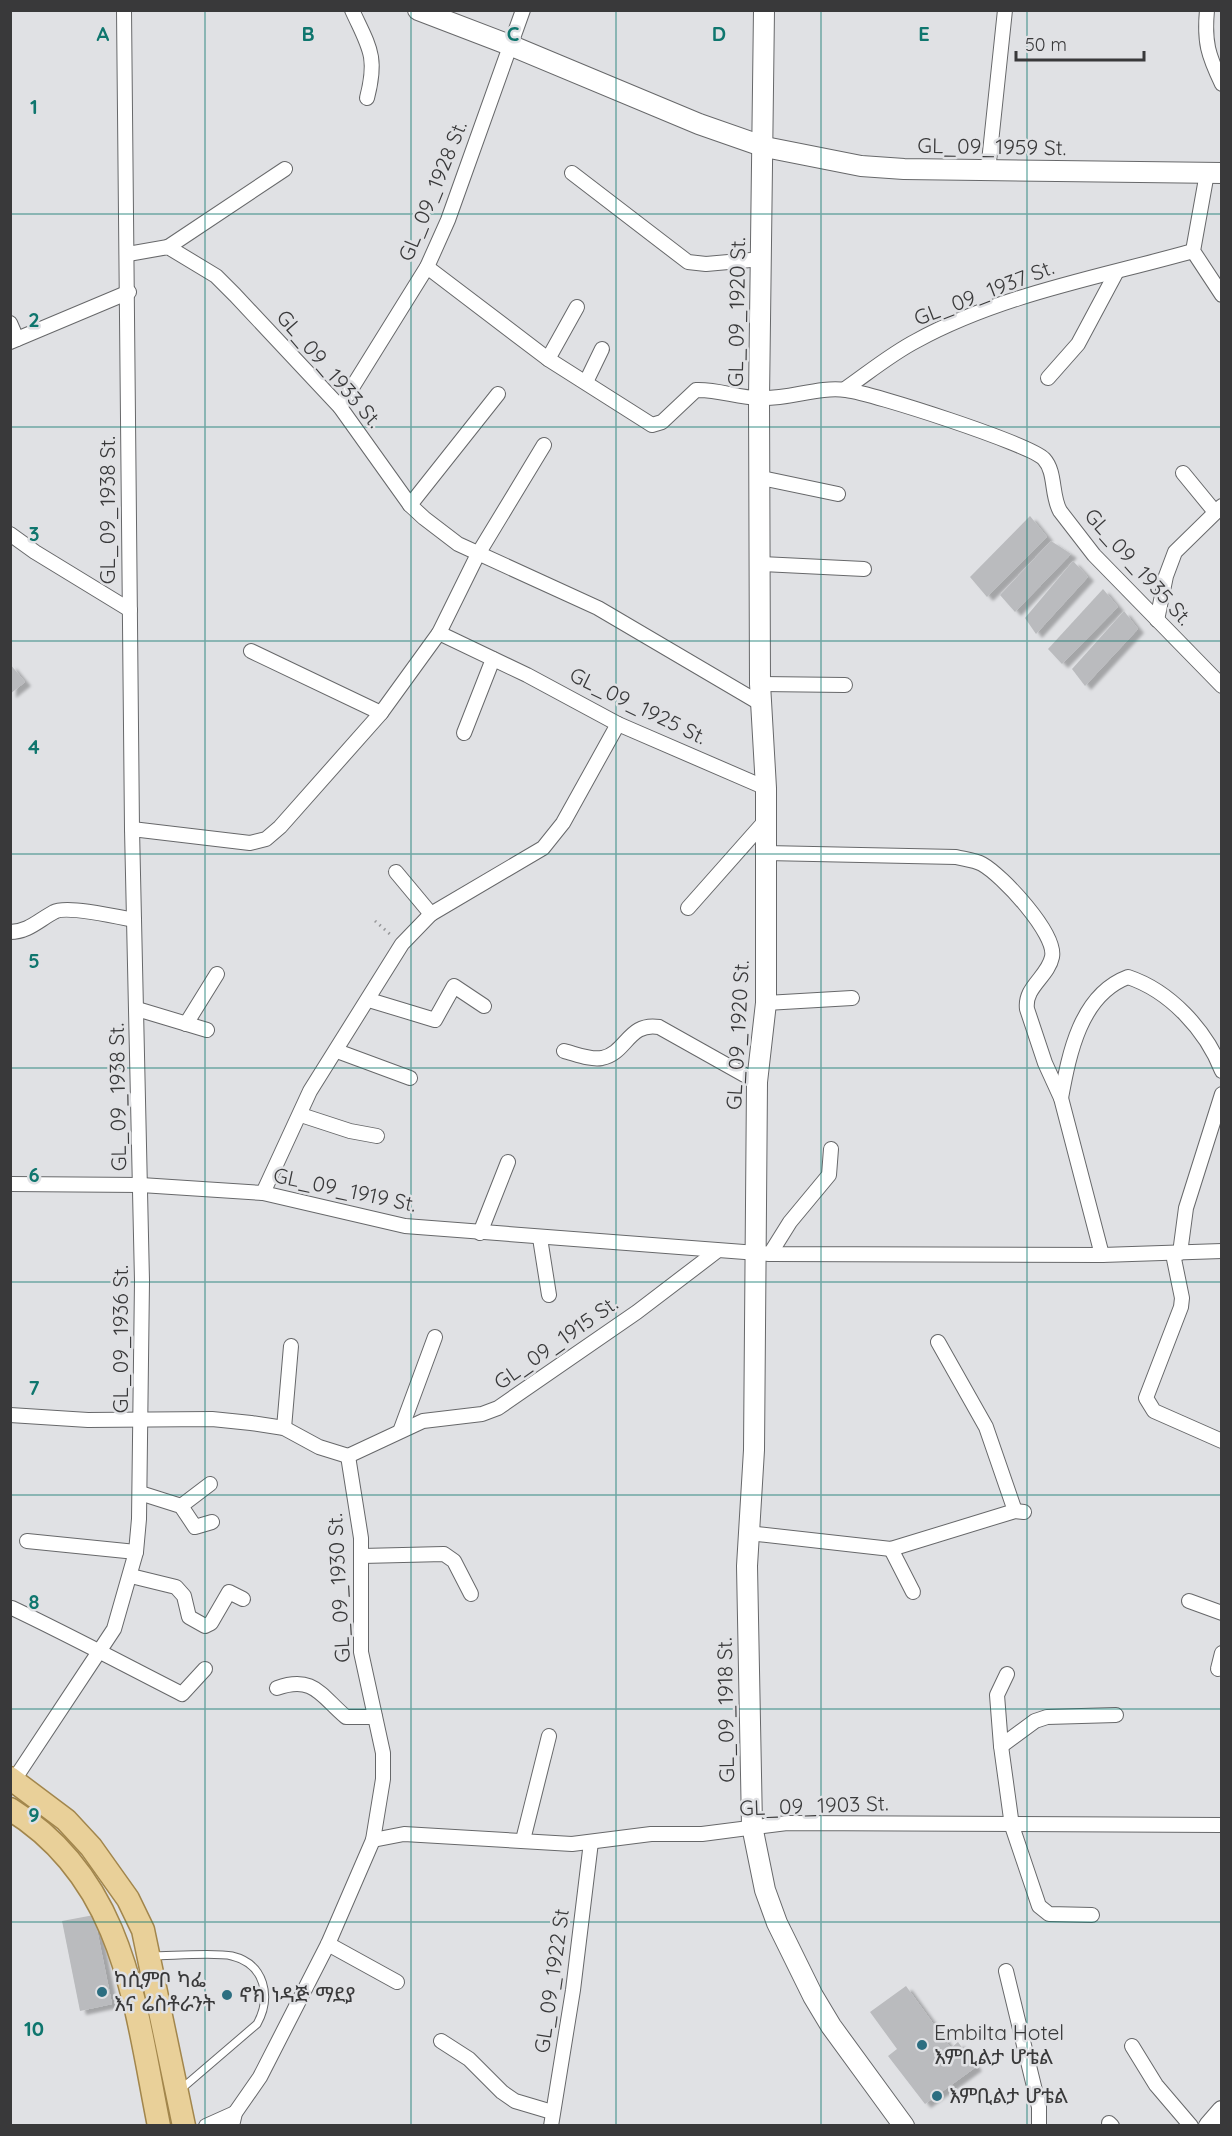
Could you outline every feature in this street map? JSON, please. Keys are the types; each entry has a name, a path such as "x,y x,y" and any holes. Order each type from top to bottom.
{"main road":[{"name":"GL_09_1959 St.","path":"418,10 512,46 699,124 765,147 861,166 988,171 1214,173"},
{"name":"GL_09_1920 St.","path":"764,10 765,147 759,398 762,478 760,684 766,788 766,1003 757,1082 764,1254"},
{"name":"GL_09_1918 St.","path":"764,1254 748,1533 752,1826 765,1890 777,1923 813,1996 831,2026 904,2126"},
{"path":"12,1781 66,1820 109,1870 133,1910 142,1930 184,2126"},
{"path":"10,1809 40,1830 79,1870 106,1914 121,1951 131,1988 159,2126"},
{"path":"1209,2126 1221,2111"}],"street":[{"name":"GL_09_1938 St.","path":"124,10 129,292 132,829 141,1185"},
{"path":"352,10 372,55 373,78 367,98"},
{"name":"GL_09_1928 St.","path":"340,407 427,267 452,208 523,10"},
{"path":"988,171 1005,10"},
{"path":"1207,10 1205,35 1208,56 1221,84"},
{"path":"128,254 168,247 285,169"},
{"path":"572,173 688,262 706,264 762,259"},
{"path":"1214,173 1193,251 1221,295"},
{"name":"GL_09_1933 St.","path":"168,247 216,276 340,407 410,504 458,543 598,608 763,705"},
{"name":"GL_09_1937 St.","path":"845,389 915,341 946,326 1075,281 1116,273 1193,251"},
{"path":"427,267 548,359 652,425 662,422 696,390 711,389 759,398 845,389"},
{"path":"1048,378 1078,344 1116,273"},
{"path":"10,323 14,340 129,292"},
{"path":"548,359 577,307"},
{"path":"586,382 602,349"},
{"name":"GL_09_1935 St.","path":"845,389 978,430 1044,459 1049,467 1059,511 1094,555 1221,686"},
{"path":"410,504 498,394"},
{"path":"132,829 250,843 266,838 280,827 381,713 440,633 478,554 544,445"},
{"path":"1157,620 1166,576 1175,552 1218,509 1184,473"},
{"path":"762,478 838,494"},
{"path":"10,534 35,552 130,610"},
{"path":"760,564 864,569"},
{"name":"GL_09_1925 St.","path":"440,633 618,724 766,788"},
{"path":"251,651 381,713"},
{"path":"464,733 493,659"},
{"path":"760,684 845,685"},
{"path":"263,1193 301,1115 310,1091 402,944 430,914 543,848 563,823 618,724"},
{"path":"688,908 766,820"},
{"path":"766,853 956,856 981,863 1002,880 1031,912 1053,947 1052,959 1026,1001 1045,1063 1061,1098 1102,1255"},
{"path":"396,872 430,914"},
{"path":"10,932 21,931 56,911 100,913 134,920"},
{"path":"186,1024 217,974"},
{"path":"1061,1098 1067,1062 1083,1020 1101,996 1117,981 1128,977 1160,992 1180,1008 1194,1025 1221,1071"},
{"path":"369,1000 435,1020 454,986 484,1006"},
{"path":"766,1003 852,998"},
{"name":"GL_09_1938 St.","path":"137,1009 207,1030"},
{"path":"564,1051 593,1058 604,1058 615,1052 640,1028 650,1025 659,1027 757,1082"},
{"path":"337,1051 410,1078"},
{"path":"1221,1094 1186,1208 1176,1253 1182,1298 1181,1307 1146,1398 1154,1411 1221,1440"},
{"path":"301,1115 350,1131 377,1136"},
{"path":"764,1254 829,1175 831,1149"},
{"path":"480,1233 508,1162"},
{"name":"GL_09_1919 St.","path":"10,1184 141,1185 263,1193 389,1224 540,1238 764,1254 1102,1255 1221,1251"},
{"name":"GL_09_1936 St.","path":"12,1781 114,1629 136,1552 142,1421 141,1185"},
{"path":"540,1238 549,1295"},
{"name":"GL_09_1915 St.","path":"348,1456 401,1429 423,1421 482,1414 498,1408 637,1312 717,1251"},
{"path":"401,1429 435,1337"},
{"path":"748,1533 891,1549 1019,1511 986,1427 938,1342"},
{"path":"284,1428 291,1346"},
{"path":"10,1415 142,1421 212,1419 284,1428 319,1447 348,1456"},
{"name":"GL_09_1930 St.","path":"234,2119 260,2077 328,1944 373,1840 383,1779 383,1754 361,1652 361,1538 348,1456"},
{"path":"181,1506 210,1484"},
{"path":"140,1493 181,1506 195,1527 212,1522"},
{"path":"27,1540 136,1552"},
{"path":"891,1549 913,1592"},
{"path":"362,1556 444,1554 454,1561 471,1593"},
{"path":"130,1576 176,1587 184,1596 189,1617 205,1626 211,1623 229,1592 243,1599"},
{"path":"1190,1601 1221,1613"},
{"path":"12,1608 77,1638 100,1653 182,1694 205,1669"},
{"path":"1218,1669 1221,1653"},
{"path":"1007,1674 997,1695 1001,1746 1012,1826 1043,1911 1049,1914 1092,1915"},
{"name":"GL_09_1930 St.","path":"278,1688 289,1684 310,1686 321,1692 346,1717 375,1717"},
{"path":"1001,1746 1035,1721 1047,1717 1116,1715"},
{"path":"523,1840 549,1736"},
{"name":"GL_09_1903 St.","path":"373,1840 404,1834 523,1840 553,1845 651,1834 702,1834 787,1823 1012,1826 1221,1825"},
{"name":"GL_09_1922 St","path":"551,2119 575,1980 591,1842"},
{"path":"328,1944 397,1982"},
{"path":"1006,1971 1039,2107 1039,2126"},
{"path":"441,2041 469,2059 502,2092 551,2119"},
{"path":"1132,2046 1156,2085 1191,2126"},
{"path":"206,2126 234,2119"}],"lane":[{"path":"148,1956 232,1956 249,1965 262,1980 266,1994 265,2009 257,2024 177,2092"}],"path":[{"path":"375,921 402,944"}],"building":[{"path":"1030,516 1047,537 987,597 970,577"},
{"path":"1051,541 1071,554 1015,612 1000,595"},
{"path":"1073,561 1088,577 1036,634 1025,618"},
{"path":"1103,589 1118,607 1062,664 1048,649"},
{"path":"1124,611 1138,629 1085,686 1072,669"},
{"path":"10,664 25,682 10,694"},
{"path":"94,1915 112,2004 80,2011 62,1921"},
{"name":"Embilta Hotel እምቢልታ ሆቴል","path":"906,1986 951,2048 958,2042 976,2067 925,2104 888,2056 897,2049 870,2012"}],"place":[{"name":"ካሲምቦ ካፌ እና ሬስቶራንት","path":"102,1992"},
{"name":"ኖክ ነዳጅ ማደያ","path":"227,1995"},
{"name":"Embilta Hotel እምቢልታ ሆቴል","path":"922,2045"},
{"name":"እምቢልታ ሆቴል","path":"937,2096"}]}
